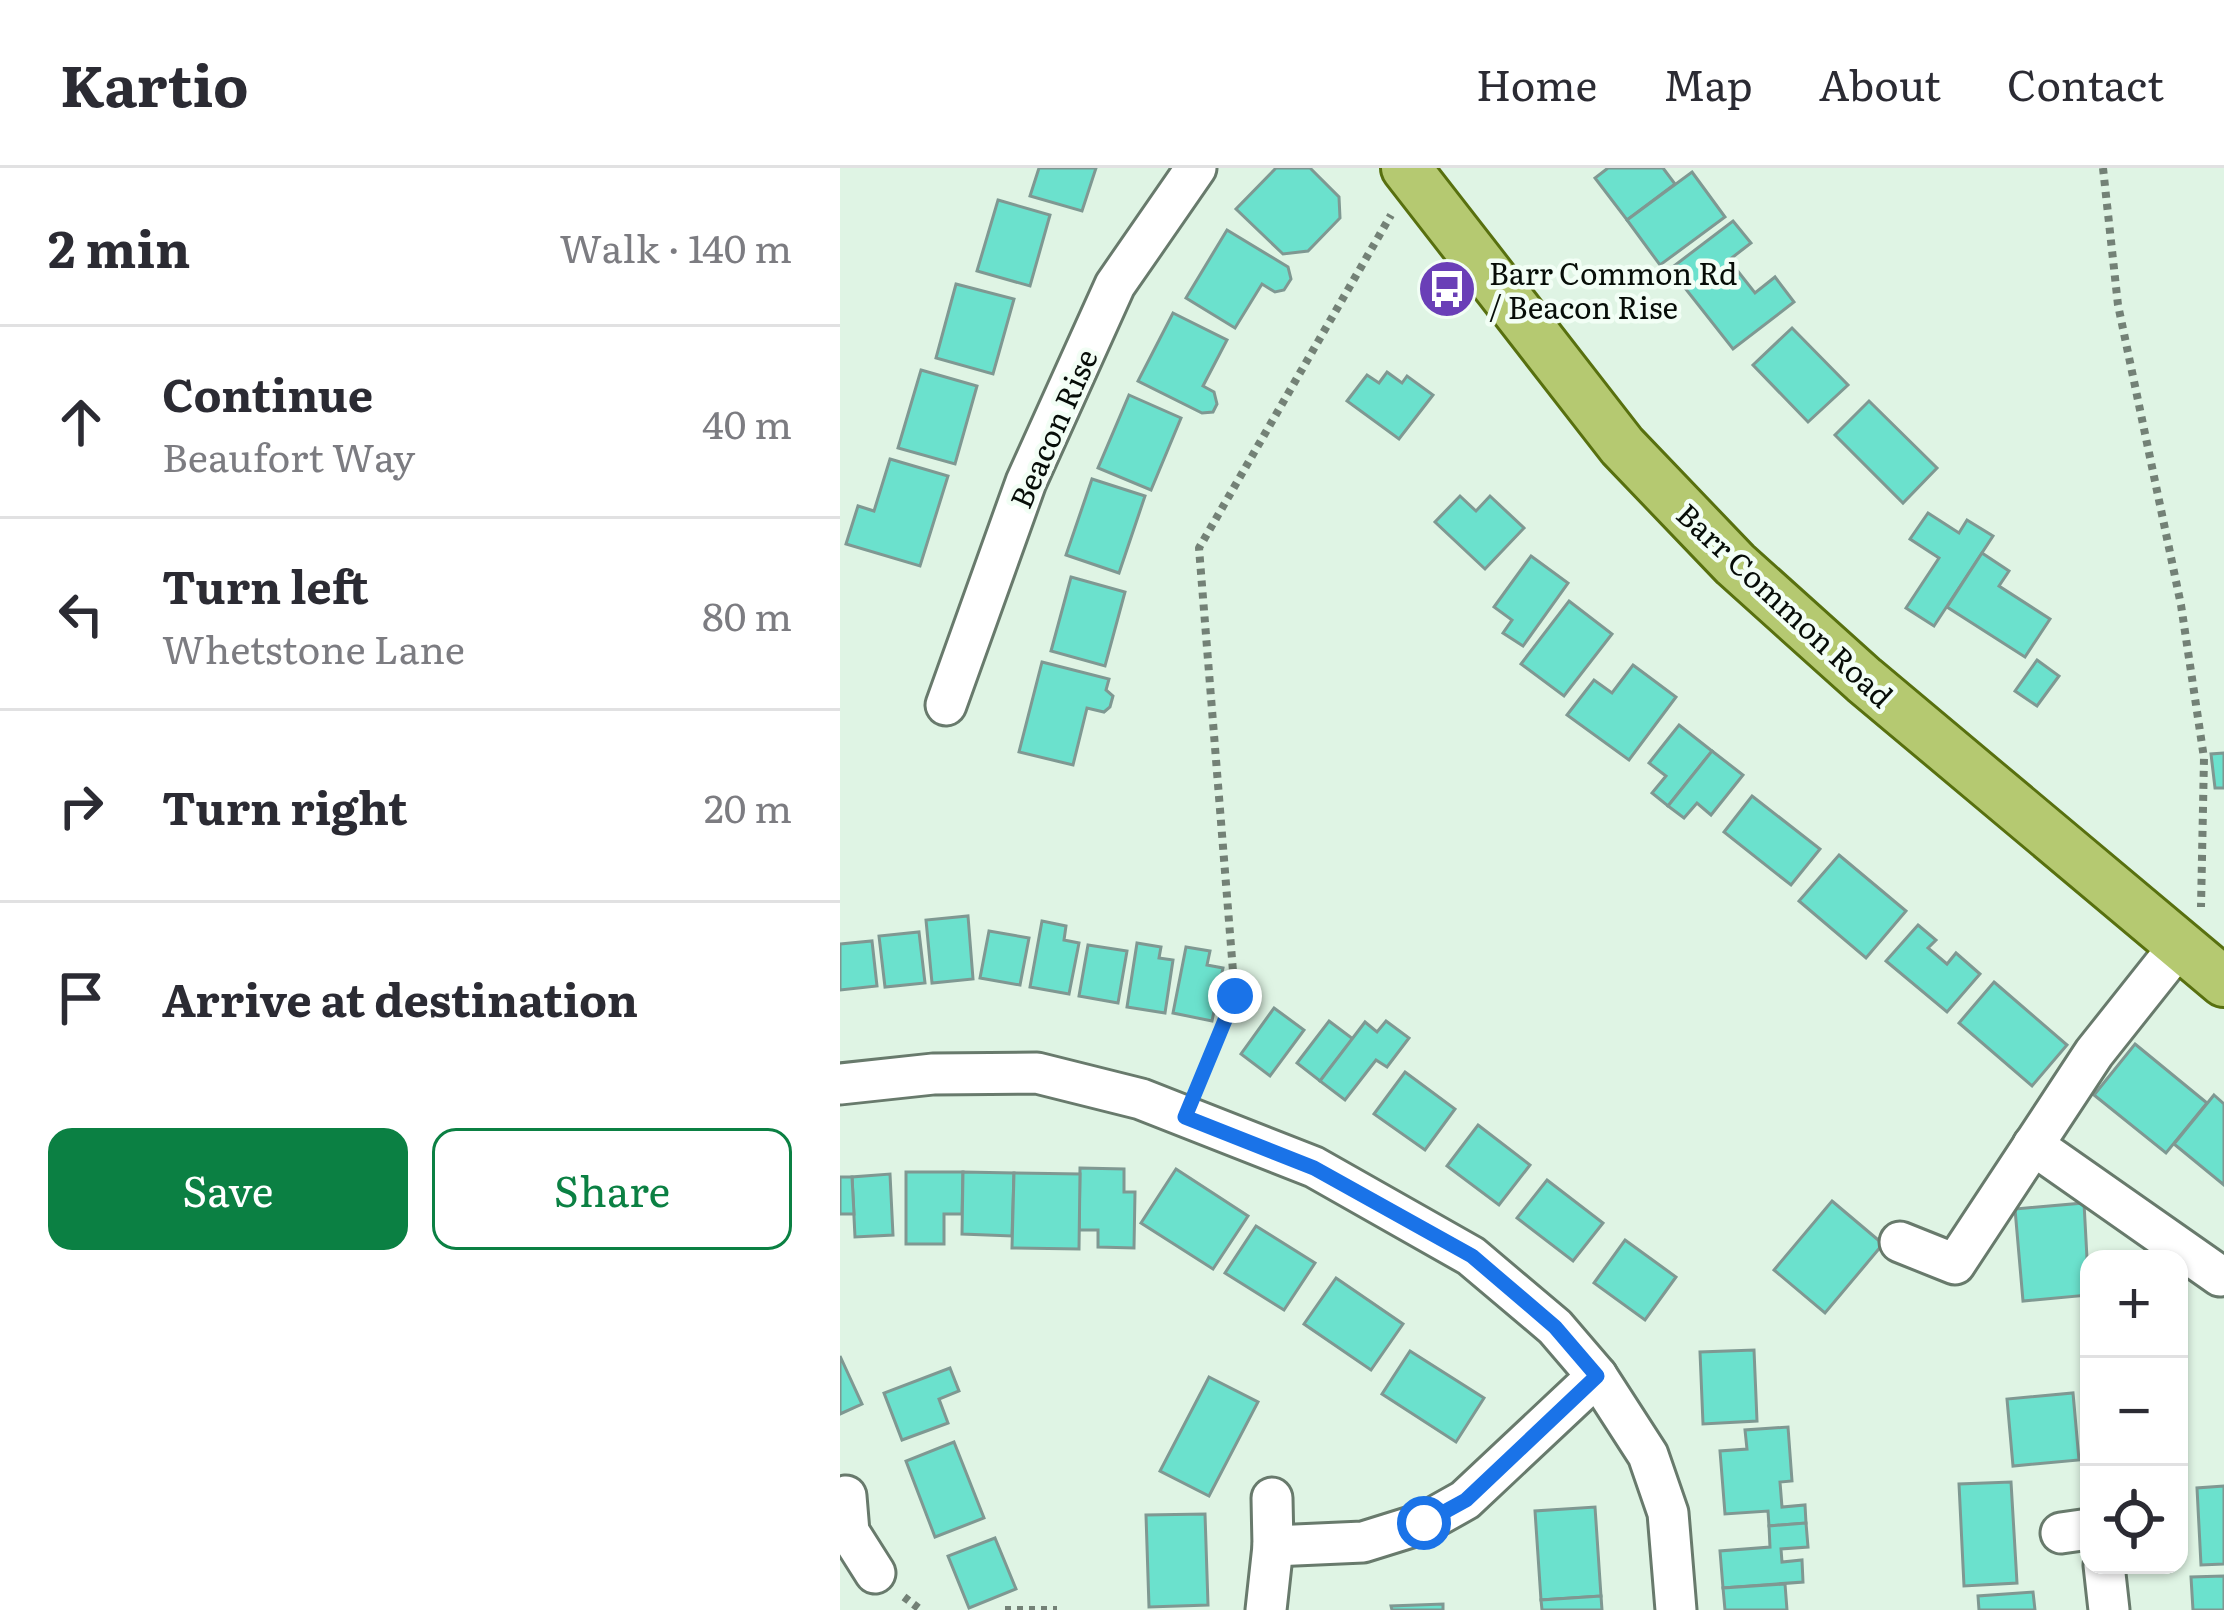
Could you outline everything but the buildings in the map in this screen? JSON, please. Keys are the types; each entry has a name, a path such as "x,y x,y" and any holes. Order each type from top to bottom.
{"main road":[{"name":"Barr Common Road","path":"1410,173 1622,446 1735,563 1864,680 2201,964"}],"street":[{"name":"Beacon Rise","path":"946,706 1026,482 1115,285 1196,168"},
{"path":"1900,1241 1955,1264 2094,1053 2201,964"},
{"path":"840,1084 933,1074 1037,1073 1141,1099 1314,1168 1472,1256 1555,1327 1597,1376 1648,1455 1668,1513 1676,1610"},
{"path":"2033,1145 2220,1276"},
{"path":"1273,1546 1363,1542 1424,1523 1466,1500 1597,1376"},
{"path":"1266,1610 1272,1498"},
{"path":"845,1521 875,1574"},
{"path":"2105,1574 2109,1610"}],"path":[{"path":"2103,168 2118,305 2181,604 2204,758 2201,964"},
{"path":"1185,1117 1235,996 1199,548 1410,173"},
{"path":"1005,1610 1057,1610"}],"place":[{"name":"Barr Common Rd / Beacon Rise","path":"1447,289"}],"route":[{"path":"1235,996 1185,1117 1314,1168 1472,1256 1555,1327 1597,1376 1466,1500 1424,1523"}]}
